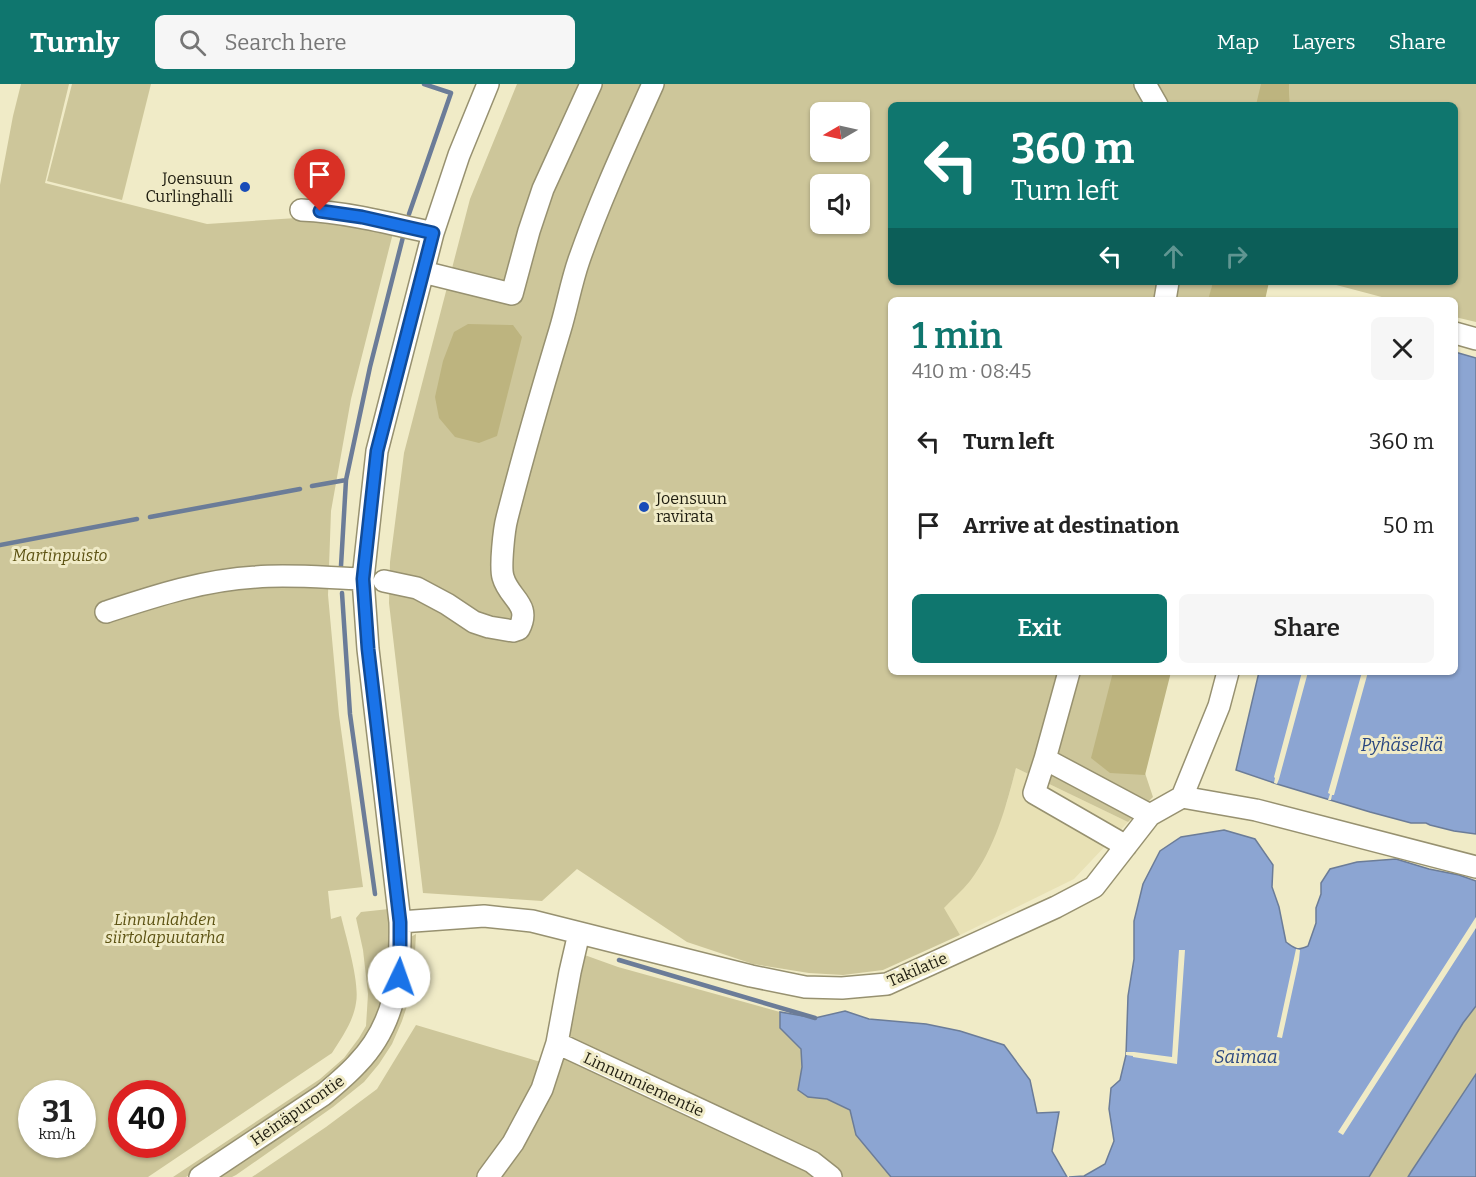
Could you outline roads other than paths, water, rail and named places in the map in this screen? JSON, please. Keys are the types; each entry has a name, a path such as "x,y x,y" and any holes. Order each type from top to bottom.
{"street":[{"name":"Heinäpurontie","path":"200,1177 323,1095 353,1069 386,1023 394,997 399,977 400,922 368,649 363,579 377,451 433,233 459,155 488,84"},
{"path":"423,272 512,294 543,189 591,84"},
{"path":"384,581 417,588 474,622 513,631 519,629 523,621 523,611 517,599 508,590 502,575 504,528 578,263 605,190 653,84"},
{"path":"1145,84 1155,102"},
{"path":"301,210 362,217 433,233"},
{"path":"1458,334 1476,339"},
{"path":"106,612 169,591 215,582 256,577 293,576 363,579"},
{"path":"1068,675 1034,793 1126,846"},
{"path":"1227,675 1219,706 1182,796 1256,810 1476,867"},
{"path":"1045,759 1150,816"},
{"name":"Takilatie","path":"400,922 484,916 532,921 751,976 805,987 842,988 887,984 1056,907 1094,887 1150,816 1182,796"},
{"path":"488,1177 513,1143 542,1089 557,1043 579,933"},
{"name":"Linnunniementie","path":"557,1043 812,1162 831,1177"}],"water":[{"name":"Pyhäselkä","path":"1458,353 1476,358 1476,834 1426,823 1411,823 1236,770 1258,675 1458,675"},
{"name":"Saimaa","path":"1224,830 1255,839 1273,865 1272,887 1279,907 1286,942 1297,948 1308,946 1316,923 1316,908 1321,894 1321,883 1330,869 1357,862 1396,859 1476,881 1476,1006 1463,1023 1369,1177 1069,1177 1084,1176 1105,1164 1114,1141 1109,1109 1111,1088 1120,1080 1126,1055 1128,996 1134,959 1134,921 1143,884 1160,851 1181,837"},
{"path":"845,1011 869,1019 926,1024 960,1031 1004,1045 1030,1080 1037,1113 1059,1112 1052,1151 1067,1177 891,1177 856,1135 850,1110 827,1099 808,1097 798,1090 802,1067 801,1049 780,1028 780,1012 815,1018"},
{"path":"1476,1074 1476,1177 1408,1177 1411,1172"}],"waterway":[{"path":"409,214 451,93 424,84"},
{"path":"346,480 370,367 403,237"},
{"path":"312,486 346,480 341,566"},
{"path":"150,517 300,489"},
{"path":"0,545 137,519"},
{"path":"342,593 350,714 375,894"},
{"path":"619,960 815,1018"}],"place":[{"name":"Joensuun Curlinghalli","path":"245,187"},
{"name":"Joensuun ravirata","path":"644,507"}],"park label":[{"name":"Martinpuisto","path":"60,555"},
{"name":"Linnunlahden siirtolapuutarha","path":"165,928"}]}
